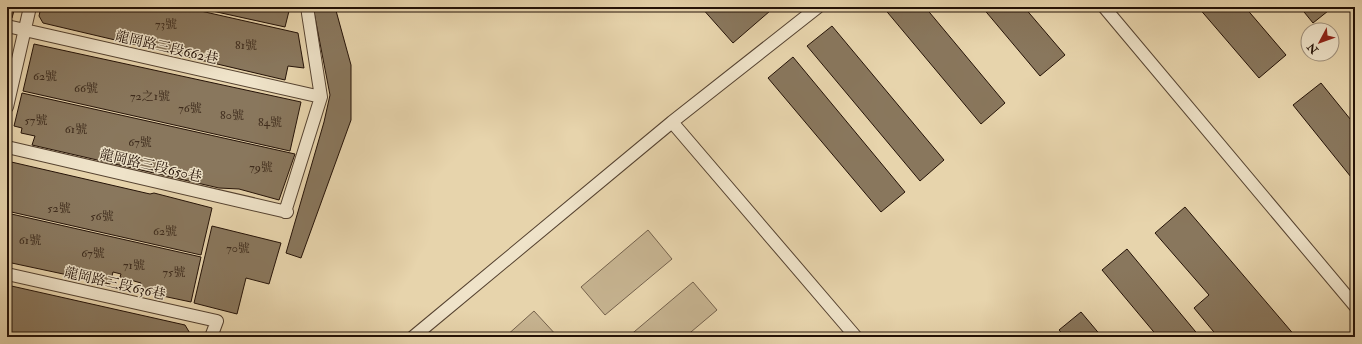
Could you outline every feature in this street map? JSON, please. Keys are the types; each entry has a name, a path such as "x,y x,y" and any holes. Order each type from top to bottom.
{"lane":[{"path":"7,107 30,7"},
{"path":"307,7 321,97"},
{"path":"413,337 672,122 818,7"},
{"path":"1104,7 1355,306"},
{"name":"龍岡路三段662巷","path":"7,26 321,97"},
{"name":"龍岡路三段650巷","path":"7,147 286,212 321,97"},
{"path":"672,122 856,337"},
{"name":"龍岡路三段636巷","path":"7,274 217,321 211,337"}],"shaded area":[{"path":"648,230 672,259 605,315 581,287"},
{"path":"693,282 717,310 685,337 628,337"},
{"path":"534,311 558,337 505,337"}],"building":[{"path":"7,7 15,7 12,18 7,17"},
{"path":"41,7 183,7 298,33 304,68 288,66 285,80 43,23 39,16"},
{"path":"194,7 290,7 285,27"},
{"path":"313,7 335,7 351,65 351,120 301,258 286,253 324,122 330,95"},
{"path":"701,7 767,7 770,11 733,43"},
{"path":"883,7 925,7 1005,103 981,124"},
{"path":"982,7 1024,7 1065,55 1040,76"},
{"path":"1198,7 1245,7 1286,55 1259,78"},
{"path":"1300,7 1333,7 1314,22 1312,22"},
{"path":"832,26 944,160 920,181 807,46"},
{"path":"34,44 301,102 290,151 23,91"},
{"path":"793,57 905,192 881,212 768,78"},
{"path":"1321,83 1355,125 1355,182 1293,105"},
{"path":"22,93 295,154 279,200 239,189 219,188 32,145 35,136 21,133 22,128 14,126"},
{"path":"7,161 150,194 154,193 212,208 201,255 7,211"},
{"path":"1185,207 1296,337 1218,337 1194,308 1209,295 1155,233"},
{"path":"7,213 201,257 191,302 139,291 141,283 120,277 121,274 113,272 110,284 7,262"},
{"path":"212,226 281,243 269,284 246,278 237,314 194,303"},
{"path":"1127,249 1200,337 1158,337 1102,270"},
{"path":"7,285 185,325 191,335 190,337 15,337 7,335"},
{"path":"1081,312 1102,337 1065,337 1059,330"}]}
